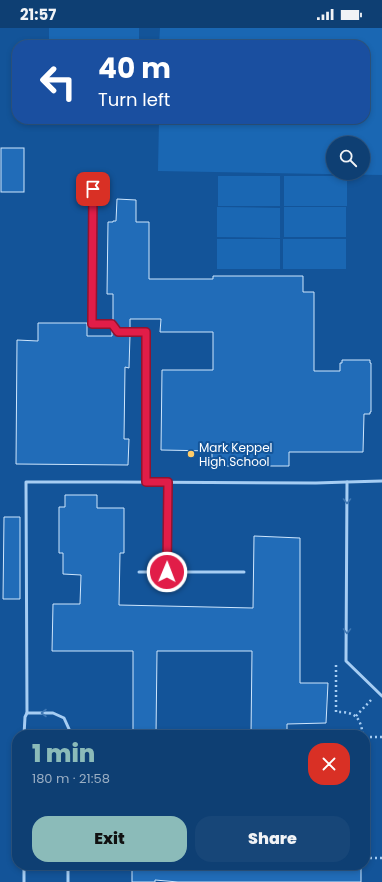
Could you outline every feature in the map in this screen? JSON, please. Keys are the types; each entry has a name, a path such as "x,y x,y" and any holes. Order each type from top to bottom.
{"lane":[{"path":"93,189 92,324 112,324 118,332 146,332 146,482"},
{"path":"24,730 25,717 27,713 26,482 308,483 382,481"},
{"path":"167,572 168,482"},
{"path":"347,482 346,661 382,696"},
{"path":"139,572 244,572"},
{"path":"27,713 53,713 64,718 69,730"},
{"path":"24,870 24,882"},
{"path":"68,870 68,882"}],"path":[{"path":"336,662 336,712 346,712 356,716 363,730"},
{"path":"356,716 371,700"},
{"path":"370,736 382,737"},
{"path":"370,858 382,858"}],"shaded area":[{"path":"49,28 139,28 139,40 49,40"},
{"path":"160,28 382,28 382,175 370,175 370,136 326,136 326,174 158,171 159,124 370,124 370,40 159,40"},
{"path":"218,176 280,176 280,206 218,206"},
{"path":"284,176 326,176 326,180 347,180 347,206 284,206"},
{"path":"217,207 280,208 280,238 217,237"},
{"path":"284,207 346,207 346,237 284,237"},
{"path":"217,239 280,239 280,269 217,269"},
{"path":"283,239 346,239 346,269 283,269"}],"building":[{"path":"1,148 24,148 24,192 1,192"},
{"path":"117,199 136,200 136,222 149,222 149,279 213,279 213,276 303,276 303,292 314,292 314,371 340,371 340,363 342,363 342,360 370,360 371,412 370,414 364,414 363,452 289,452 289,466 212,466 212,451 161,450 162,370 213,370 213,332 160,332 161,319 130,319 130,329 120,329 113,321 113,294 107,294 108,222 116,221"},
{"path":"38,323 87,323 87,336 112,336 112,330 117,335 130,335 129,368 125,367 124,439 129,439 128,465 16,464 17,340 38,341"},
{"path":"65,495 97,495 97,508 124,508 124,553 120,553 119,605 253,608 254,536 300,538 300,683 328,683 326,723 287,724 287,730 251,730 252,651 157,651 156,730 133,730 133,651 52,651 53,604 80,604 81,575 63,574 63,553 59,553 59,507 65,507"},
{"path":"4,517 20,517 20,599 3,599"},
{"path":"132,870 361,870 361,882 178,882 155,880 155,882 132,882"}],"place":[{"name":"Mark Keppel High School","path":"191,454"}],"route":[{"path":"93,189 92,324 112,324 118,332 146,332 146,482 168,482 167,572"}]}
